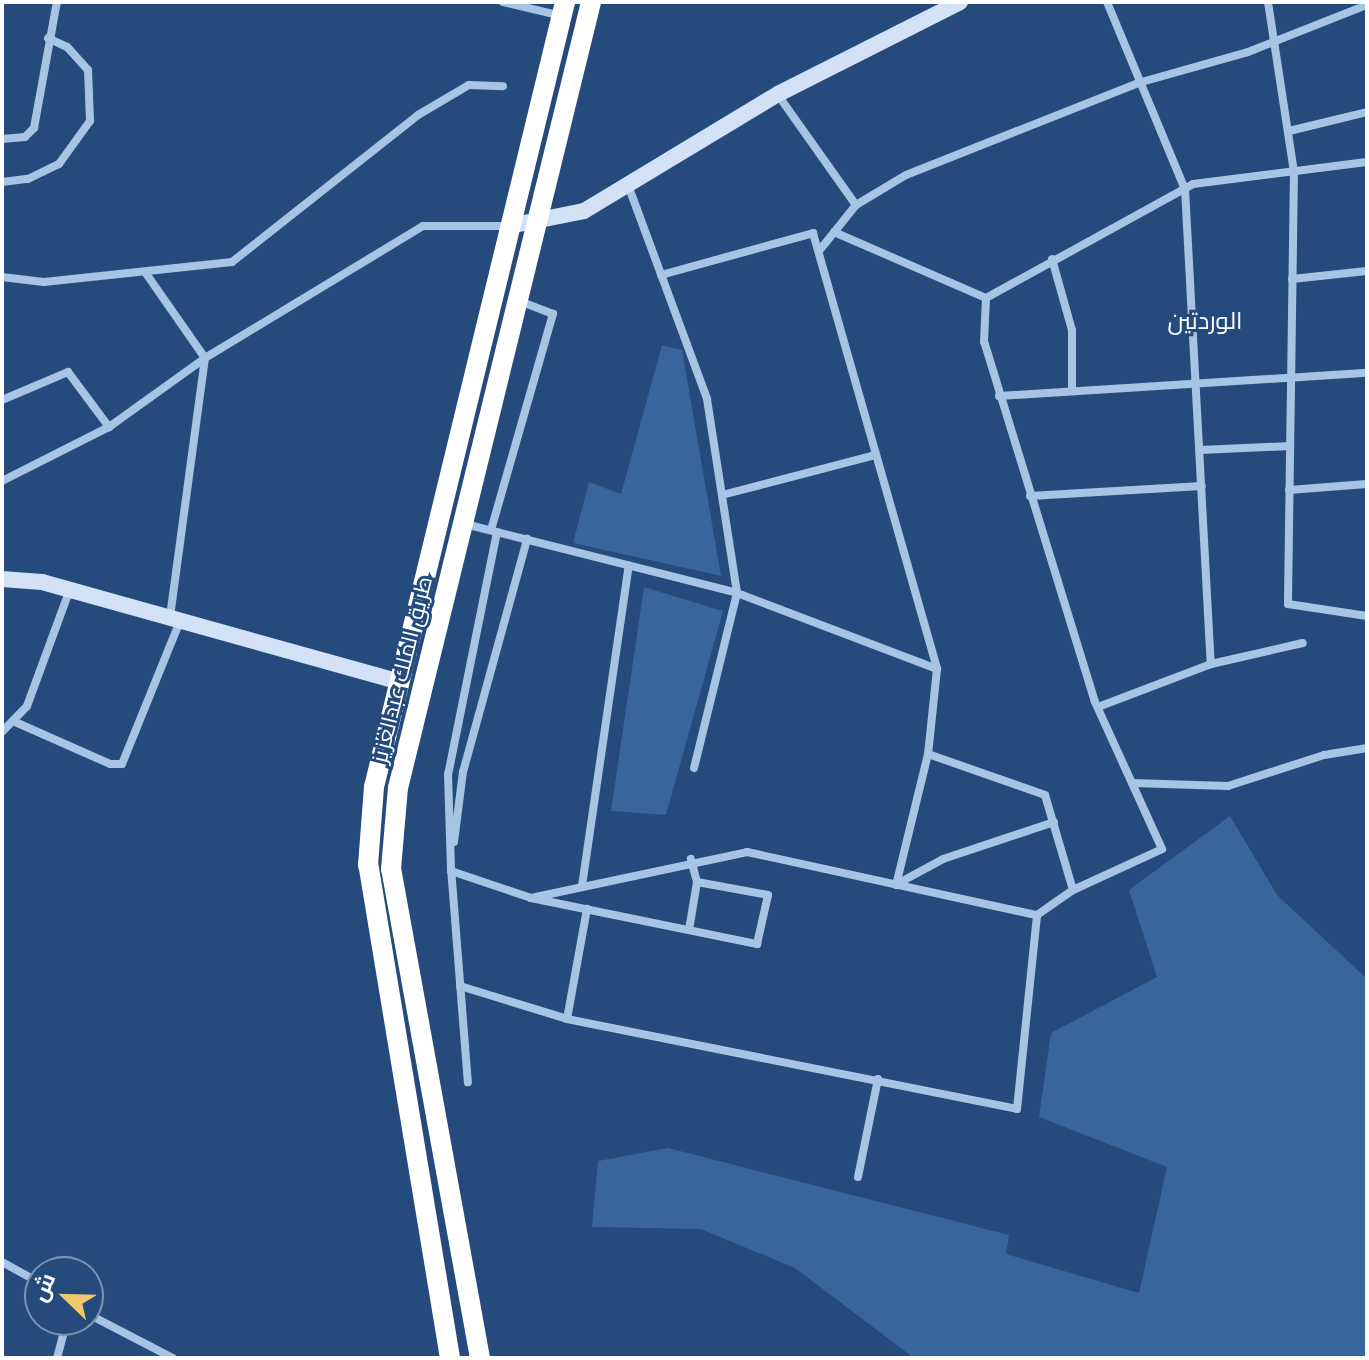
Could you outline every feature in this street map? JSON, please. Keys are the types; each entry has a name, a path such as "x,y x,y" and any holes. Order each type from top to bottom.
{"highway":[{"name":"طريق الملك عبدالعزيز","path":"480,1358 391,869 398,788 591,2"},
{"name":"طريق الملك عبدالعزيز","path":"448,1356 368,865 374,787 514,225 564,9"}],"street":[{"path":"2,139 25,137 34,128 57,2"},
{"path":"503,2 564,9"},
{"path":"2,481 109,427 205,358 423,226 538,224 584,211 778,94 960,2"},
{"path":"1107,2 1138,83 1185,189 1211,664"},
{"path":"1268,2 1294,171 1288,604 1367,616"},
{"path":"819,251 856,205 906,175 1138,83 1248,52 1274,37 1367,5"},
{"path":"2,182 28,179 59,164 90,121 88,70 67,47 48,38"},
{"path":"2,277 44,282 232,262 418,115 469,85 503,86"},
{"path":"778,94 856,205"},
{"path":"1289,131 1367,112"},
{"path":"986,298 1052,259 1185,189 1367,162"},
{"path":"628,185 707,399 737,593 694,768"},
{"path":"834,232 986,298"},
{"path":"661,275 813,233 937,669 928,754 896,885"},
{"path":"1052,259 1072,330 1072,388"},
{"path":"1292,279 1367,271"},
{"path":"13,721 122,764 175,619 205,358 145,272"},
{"path":"531,898 691,859 747,852 1037,915 1073,890 1162,849 1098,707 1030,496 984,342 986,298"},
{"path":"468,1082 451,871 448,774 494,531 553,314 519,301"},
{"path":"2,400 68,372 109,427"},
{"path":"999,396 1072,388 1196,386 1367,373"},
{"path":"1200,450 1290,446"},
{"path":"722,495 876,455"},
{"path":"1289,490 1367,484"},
{"path":"1030,496 1202,486"},
{"path":"464,524 737,593 937,669"},
{"path":"451,871 463,772 527,539"},
{"path":"582,886 629,565"},
{"path":"2,579 69,592 175,619 400,682"},
{"path":"2,732 27,706 69,592"},
{"path":"1098,707 1211,664 1303,643"},
{"path":"1132,783 1228,786 1367,748"},
{"path":"928,754 1045,795 1073,890"},
{"path":"896,885 943,859 1054,822"},
{"path":"689,930 697,882 691,859"},
{"path":"451,871 531,898 757,944 768,895 697,882"},
{"path":"567,1019 587,909"},
{"path":"460,986 567,1019 1017,1109 1037,915"},
{"path":"858,1177 878,1079"},
{"path":"2,1262 24,1274"},
{"path":"104,1322 173,1358"},
{"path":"57,1358 63,1336"}],"shaded area":[{"path":"662,345 682,350 721,576 573,543 589,482 621,494"},
{"path":"644,587 723,611 666,815 611,811"},
{"path":"1230,816 1277,895 1367,979 1367,1358 914,1358 795,1268 701,1229 592,1227 598,1161 668,1148 1009,1235 1006,1254 1139,1293 1167,1167 1039,1117 1051,1033 1157,977 1129,890"}],"district":[{"name":"الوردتين","path":"1205,322"}]}
